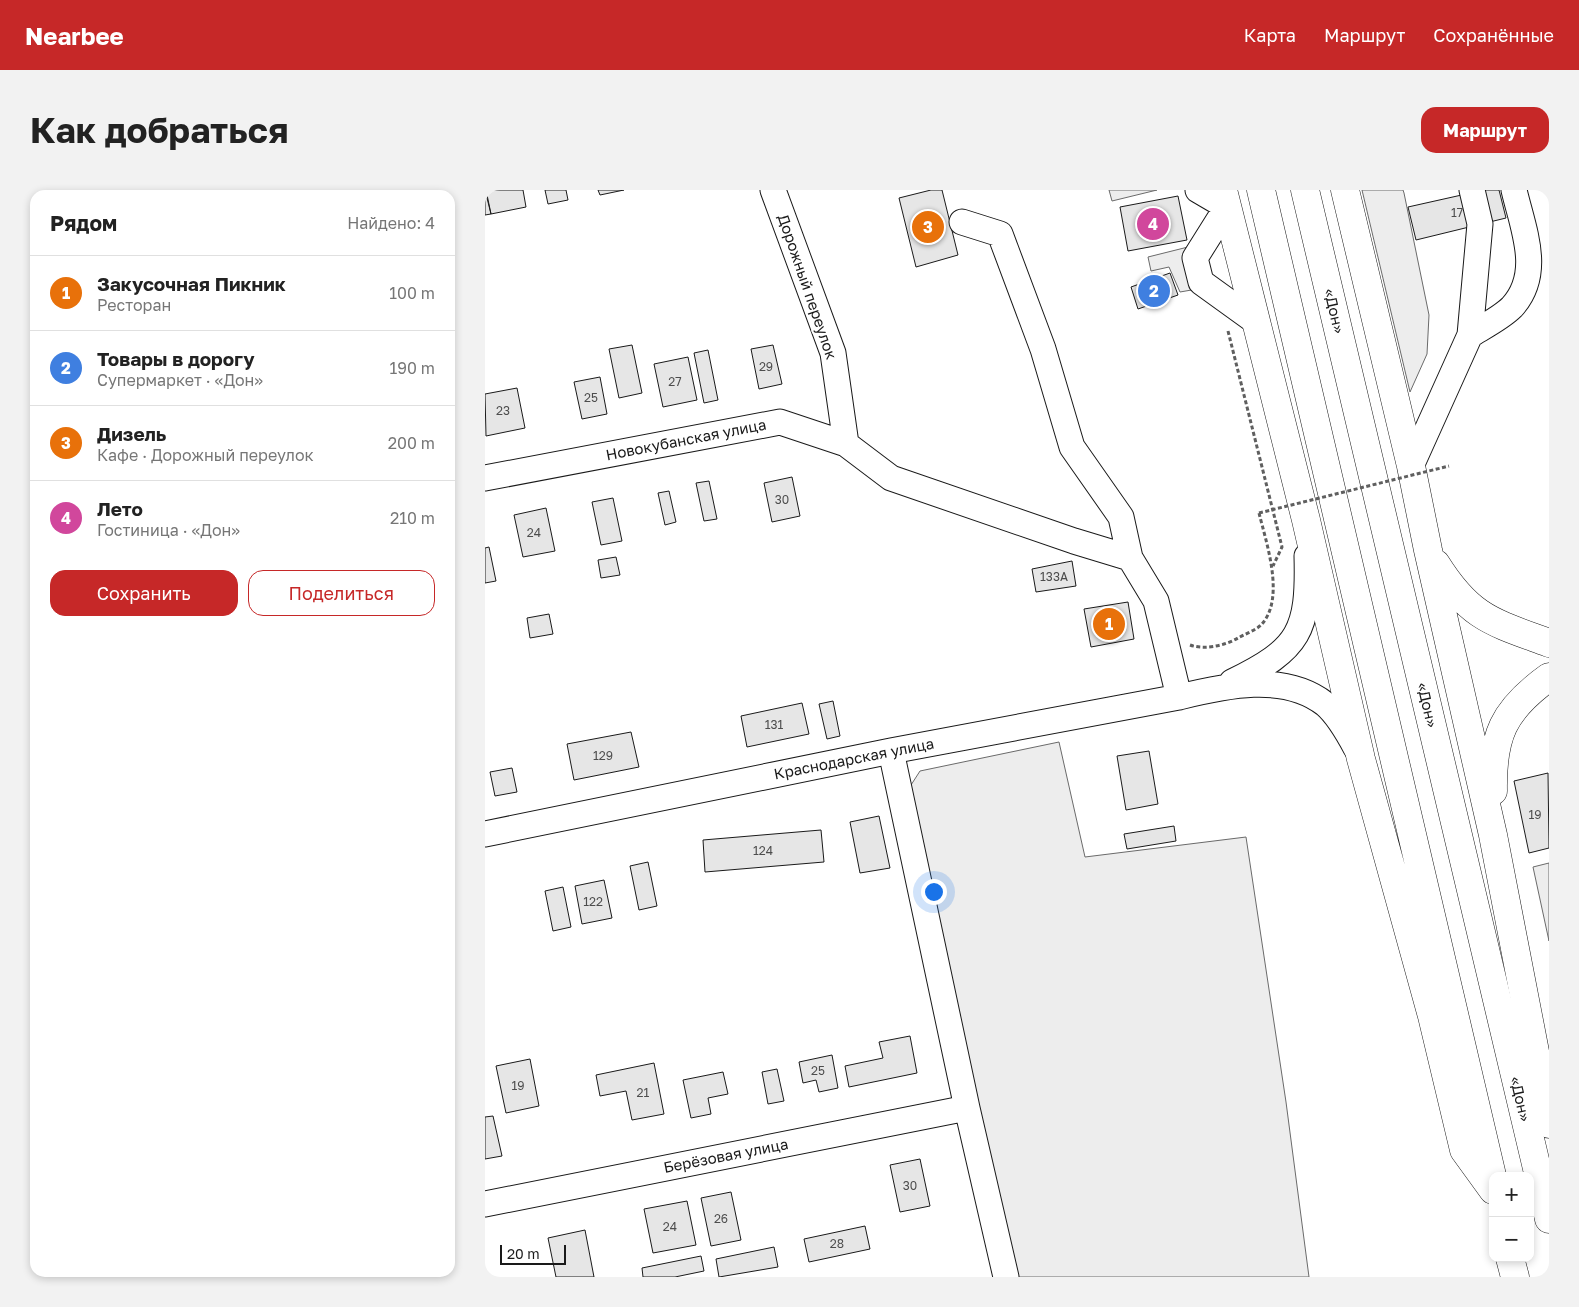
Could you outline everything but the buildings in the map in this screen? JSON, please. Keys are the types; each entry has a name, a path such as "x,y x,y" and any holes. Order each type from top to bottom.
{"main road":[{"path":"1261,190 1491,1172"},
{"name":"«Дон»","path":"1305,190 1549,1219"},
{"path":"1345,190 1411,466 1427,550 1493,835 1549,1124"},
{"path":"1225,199 1306,520 1361,759 1432,1016 1464,1150 1489,1184"},
{"path":"1427,550 1449,585 1467,606 1512,631 1549,643"},
{"path":"1493,835 1492,763 1497,737 1515,707 1549,677"},
{"path":"1511,1262 1515,1277"}],"street":[{"name":"Дорожный переулок","path":"773,190 833,353 846,444"},
{"path":"1198,190 1225,199 1195,258 1201,282 1255,321"},
{"path":"1411,466 1470,335 1480,224 1472,190"},
{"path":"1470,335 1511,307 1529,279 1530,261 1514,190"},
{"path":"962,222 999,234 1043,349 1072,447 1121,518 1130,558 1156,601 1179,697"},
{"name":"Новокубанская улица","path":"485,478 779,422 846,444 891,478 1074,541 1130,558"},
{"path":"1223,686 1264,666 1293,642 1304,619 1308,590 1306,520"},
{"path":"1223,686 1266,685 1297,689 1325,704 1345,728 1361,759"},
{"name":"Краснодарская улица","path":"485,834 891,751 1179,697 1223,686"},
{"path":"891,751 967,1108 1007,1277"},
{"name":"Берёзовая улица","path":"485,1204 967,1108"}],"path":[{"path":"1219,295 1283,547 1273,566"},
{"path":"1164,634 1199,648 1230,642 1262,625 1273,600 1273,566 1259,513 1449,466"}],"shaded area":[{"path":"1109,190 1157,190 1112,201"},
{"path":"1362,190 1403,190 1404,193 1429,315 1427,354 1410,392"},
{"path":"1192,246 1203,288 1180,292 1169,267 1151,271 1148,257"},
{"path":"1059,742 1085,857 1246,837 1286,1102 1309,1277 1015,1277 926,875 911,785 920,771"},
{"path":"1549,863 1549,941 1533,867"}],"place":[{"name":"Лето","path":"1153,224"},
{"name":"Дизель","path":"928,227"},
{"name":"Товары в дорогу","path":"1154,291"},
{"name":"Закусочная Пикник","path":"1109,624"}]}
